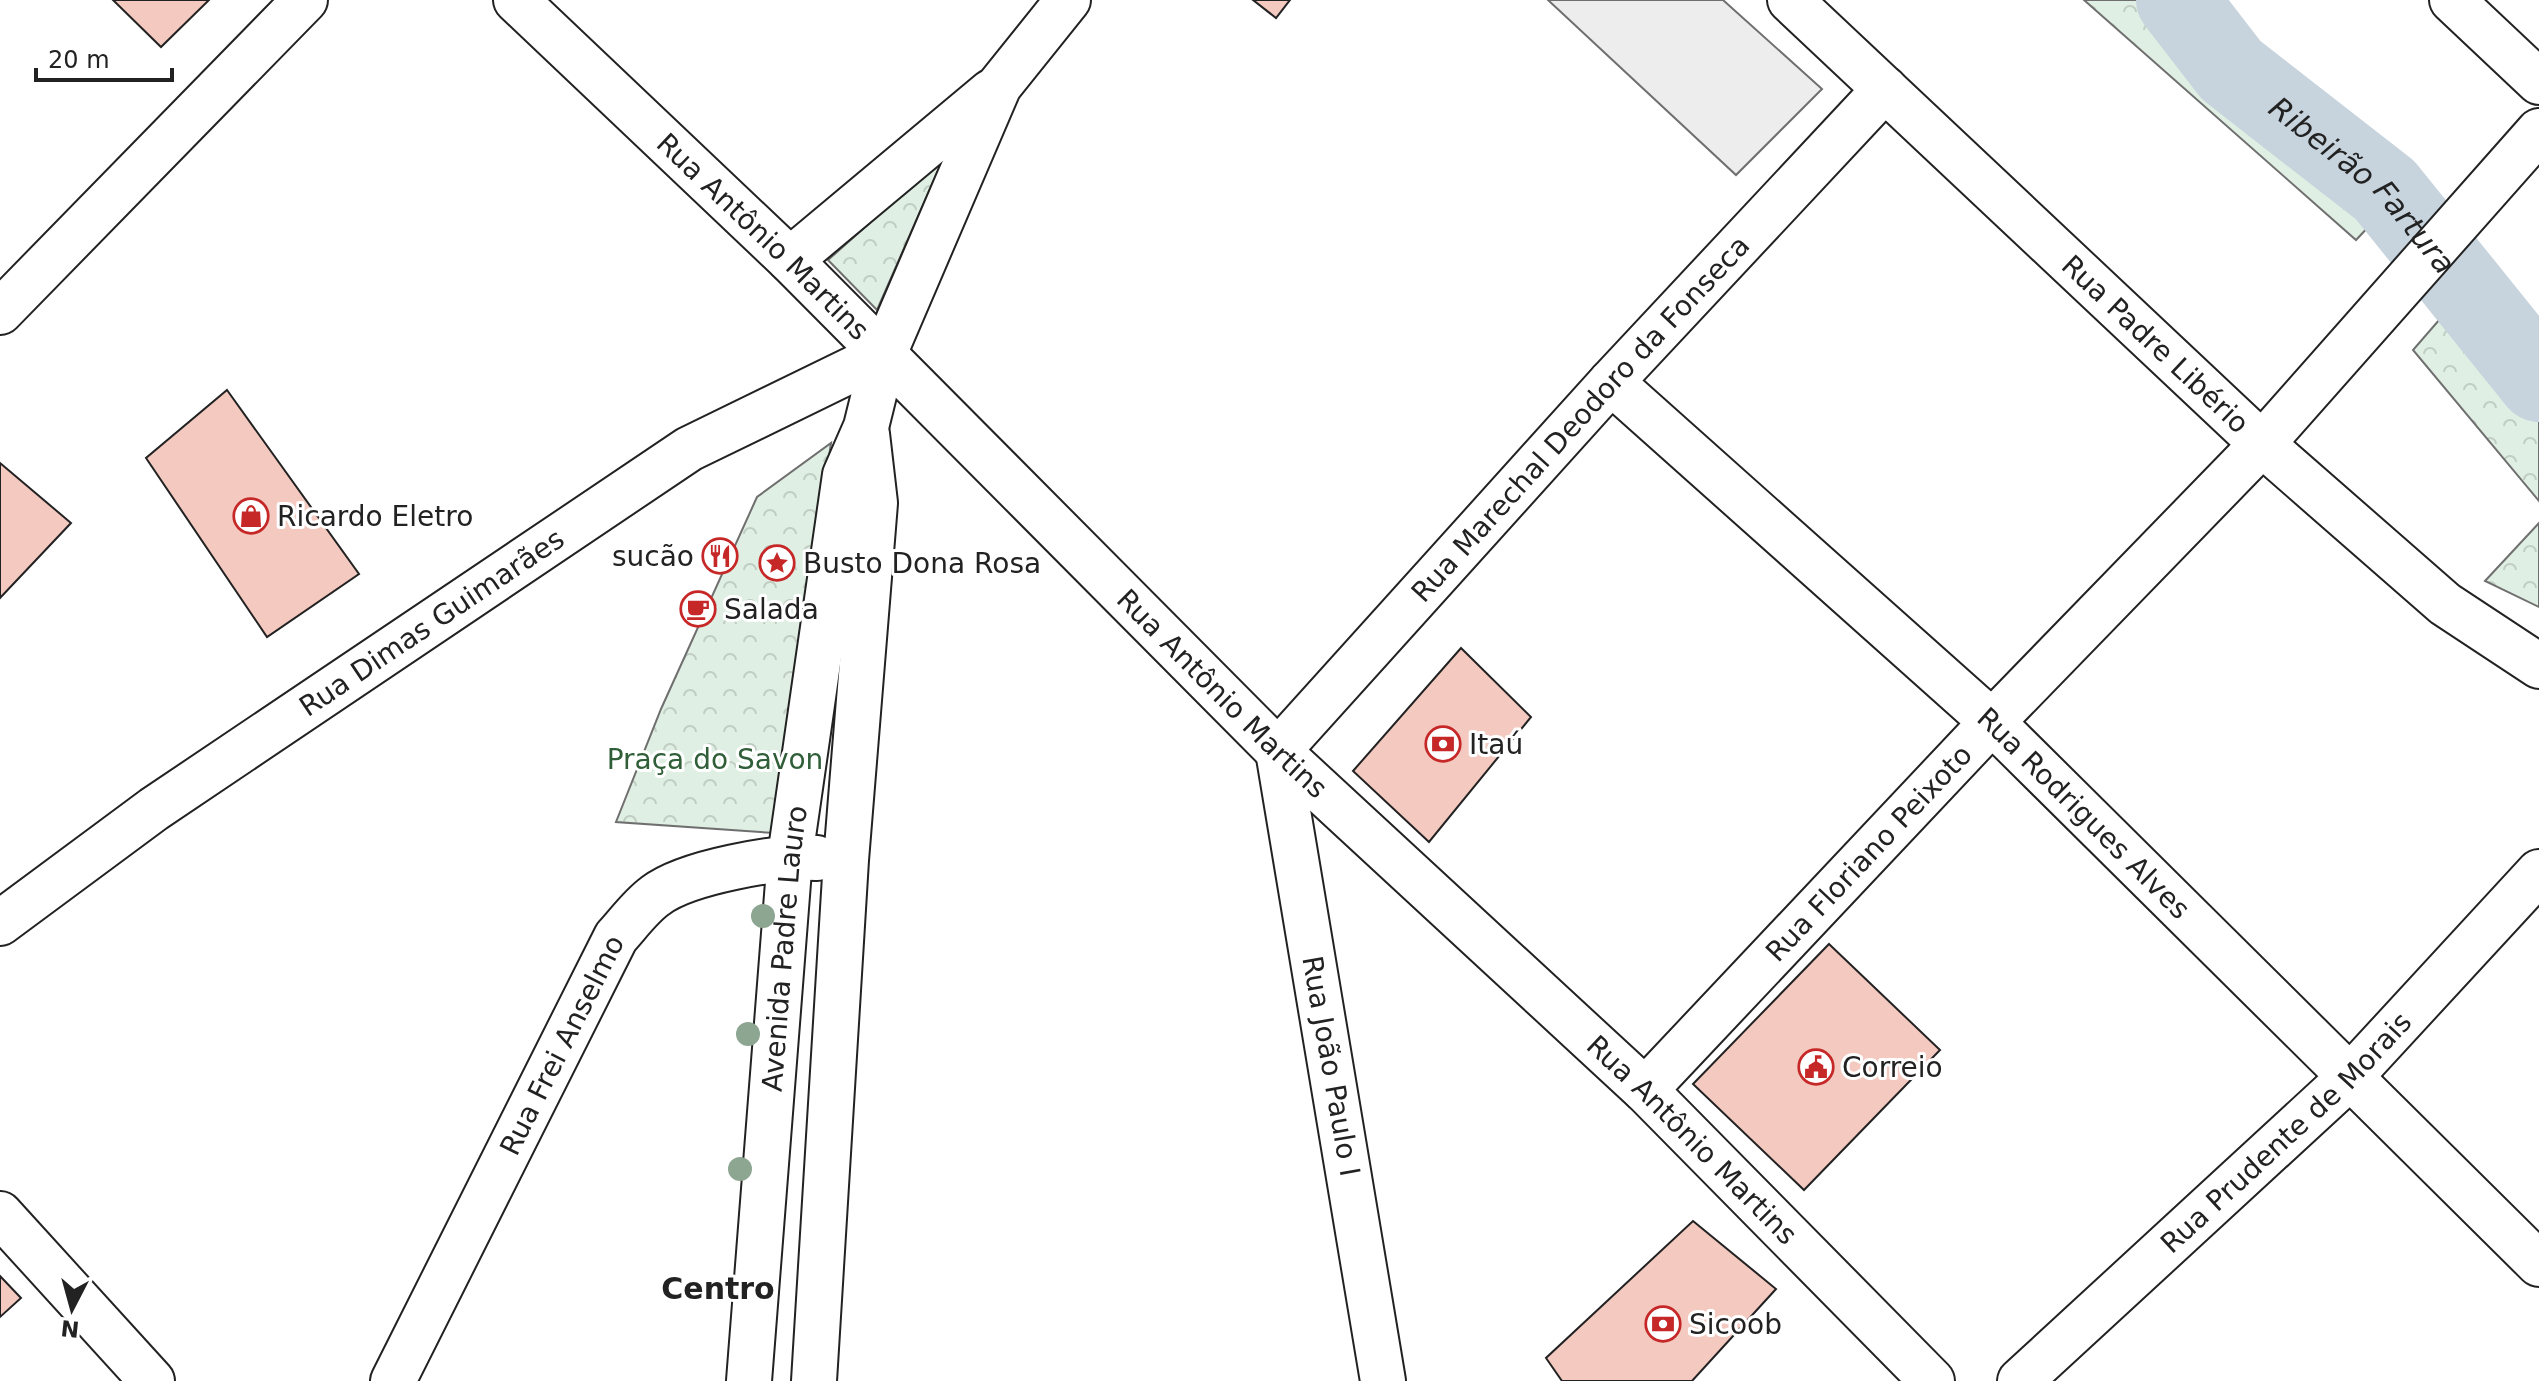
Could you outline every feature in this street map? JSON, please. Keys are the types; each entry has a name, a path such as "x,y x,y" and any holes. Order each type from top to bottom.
{"street":[{"path":"0,312 305,0"},
{"name":"Rua Antônio Martins","path":"516,0 790,260 1278,751 1645,1090 1932,1381"},
{"path":"790,260 999,86 1068,0"},
{"name":"Rua Padre Libério","path":"1790,0 2262,444 2445,604 2539,666"},
{"path":"2452,0 2539,82"},
{"name":"Avenida Padre Lauro","path":"749,1381 790,857 845,475 866,427 884,354 999,86"},
{"name":"Rua Marechal Deodoro da Fonseca","path":"1278,751 1611,382 1885,89"},
{"name":"Rua Floriano Peixoto","path":"1645,1090 1992,722 2262,444 2539,131"},
{"name":"Rua Dimas Guimarães","path":"0,923 154,809 689,449 884,354"},
{"name":"Rua Rodrigues Alves","path":"1611,382 1992,722 2539,1264"},
{"name":"Avenida Padre Lauro","path":"814,1381 846,860 875,503 866,427"},
{"name":"Rua João Paulo I","path":"1278,751 1383,1381"},
{"name":"Rua Frei Anselmo","path":"393,1381 616,937 655,895 703,875 790,857 846,860"},
{"name":"Rua Prudente de Morais","path":"2020,1381 2349,1078 2539,872"},
{"path":"0,1214 152,1381"}],"green space":[{"path":"2084,0 2214,0 2250,40 2420,172 2356,240"},
{"path":"944,157 877,310 828,260"},
{"path":"2486,266 2539,346 2539,501 2413,350"},
{"name":"Praça do Savon","path":"831,443 774,833 616,822 661,709 757,497"},
{"path":"2539,523 2539,607 2485,581"}],"shaded area":[{"path":"1548,0 1723,0 1822,89 1736,175"}],"building":[{"path":"113,0 209,0 161,47"},
{"path":"1253,0 1290,0 1276,18"},
{"name":"Ricardo Eletro","path":"227,390 359,574 267,637 146,458"},
{"path":"0,463 71,523 0,598"},
{"name":"Itaú","path":"1461,648 1531,717 1429,842 1353,771"},
{"name":"Correio","path":"1829,944 1940,1050 1804,1190 1693,1084"},
{"name":"Sicoob","path":"1693,1221 1776,1289 1692,1381 1562,1381 1546,1358"},
{"path":"0,1276 21,1298 0,1317"}],"waterway":[{"name":"Ribeirão Fartura","path":"2177,0 2231,70 2385,190 2539,381"}],"place":[{"name":"Ricardo Eletro","path":"251,516"},
{"name":"sucão","path":"720,556"},
{"name":"Busto Dona Rosa","path":"777,563"},
{"name":"Salada","path":"698,609"},
{"name":"Itaú","path":"1443,744"},
{"name":"Correio","path":"1816,1067"},
{"name":"Sicoob","path":"1663,1324"}],"district":[{"name":"Centro","path":"718,1288"}]}
